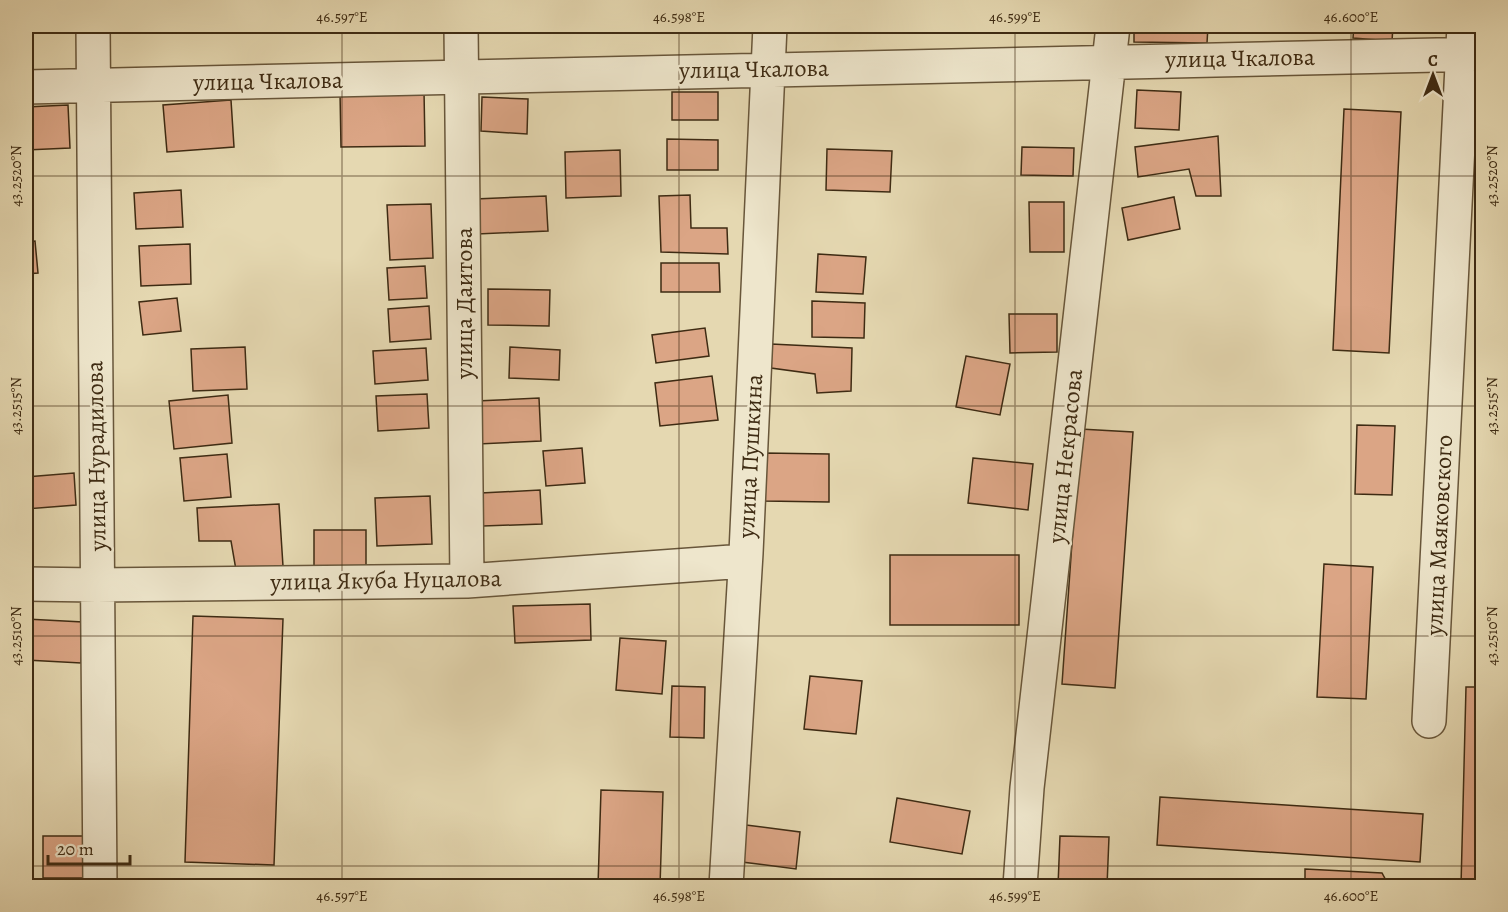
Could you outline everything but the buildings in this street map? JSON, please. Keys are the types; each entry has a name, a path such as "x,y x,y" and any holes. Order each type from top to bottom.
{"street":[{"name":"улица Нурадилова","path":"93,26 100,886"},
{"name":"улица Даитова","path":"461,26 466,581"},
{"name":"улица Пушкина","path":"726,886 745,561 770,26"},
{"name":"улица Некрасова","path":"1020,886 1028,788 1113,26"},
{"name":"улица Чкалова","path":"26,87 1110,61 1470,44"},
{"name":"улица Маяковского","path":"1430,722 1470,44"},
{"name":"улица Якуба Нуцалова","path":"26,584 466,581 745,561"}]}
